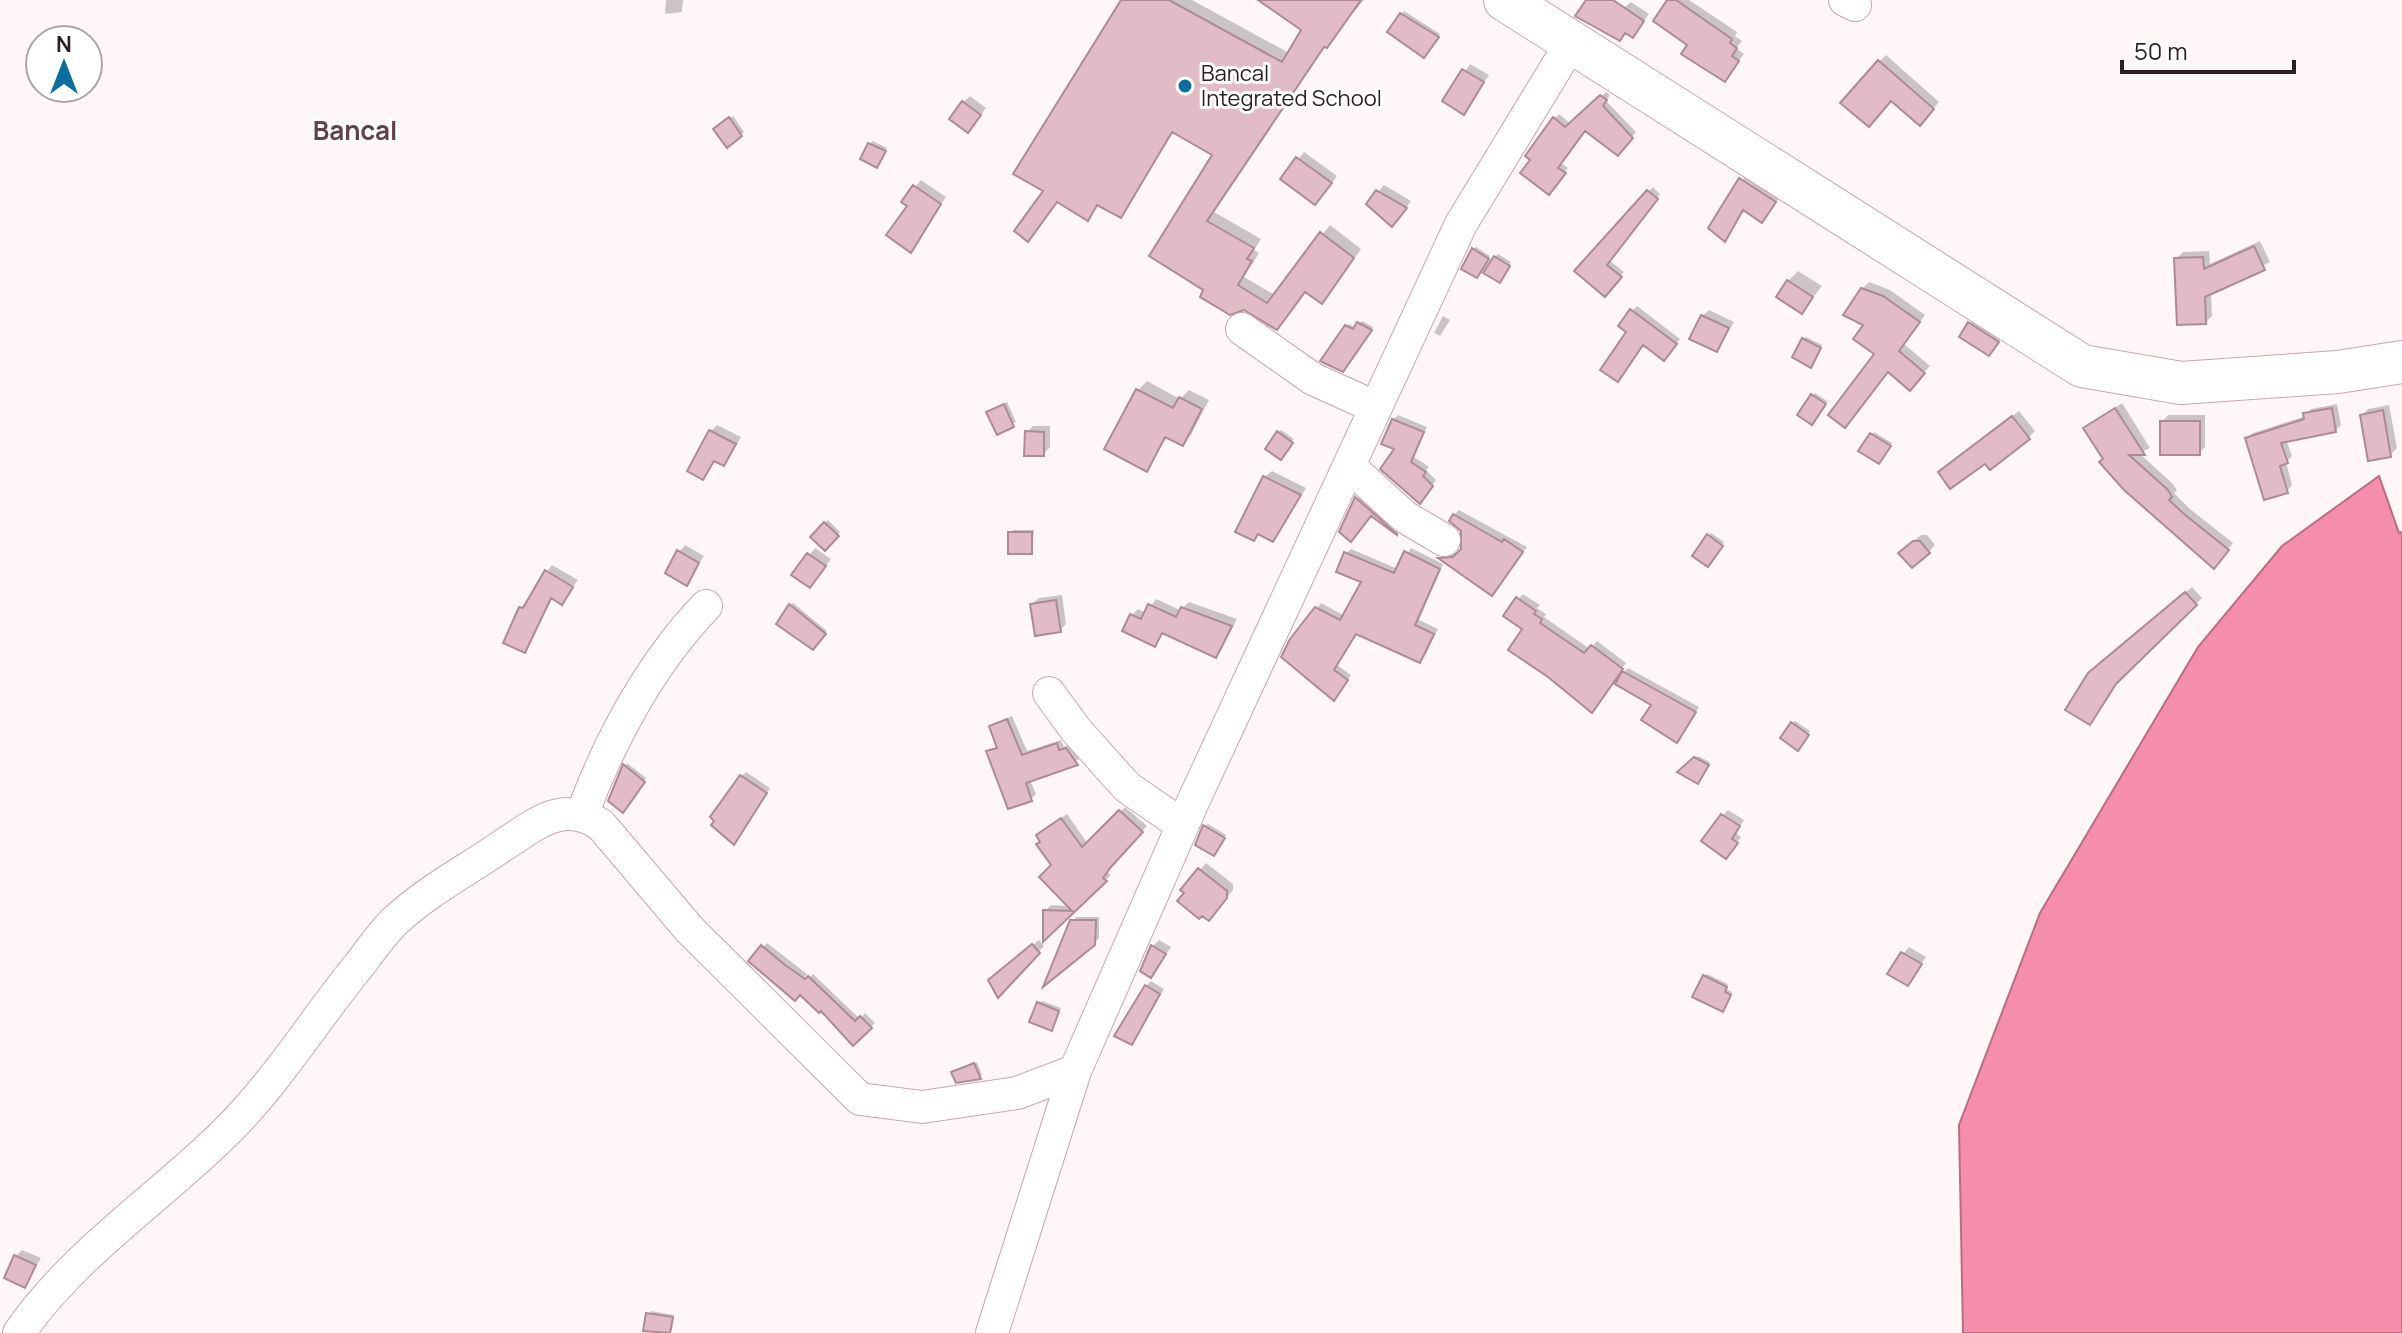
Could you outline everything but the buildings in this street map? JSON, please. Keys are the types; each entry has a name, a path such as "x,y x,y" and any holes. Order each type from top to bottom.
{"main road":[{"path":"1505,0 1570,45 2082,366 2181,383 2338,372 2402,362"}],"street":[{"path":"992,1333 1075,1071 1182,825 1461,224 1570,45"},
{"path":"1242,329 1313,379 1375,407"},
{"path":"1349,466 1405,517 1444,540"},
{"path":"583,812 622,729 673,640 706,606"},
{"path":"1049,693 1076,730 1127,787 1182,825"},
{"path":"19,1333 81,1262 229,1129 283,1068 319,1014 393,923 424,897 552,815 583,812 601,825 631,856 690,930 860,1099 922,1107 1017,1093 1075,1071"}],"shaded area":[{"path":"2379,476 2399,533 2402,532 2402,1333 1963,1333 1959,1125 2040,913 2198,647 2282,546"}],"place":[{"name":"Bancal Integrated School","path":"1185,86"}],"district":[{"name":"Bancal","path":"355,131"}]}
